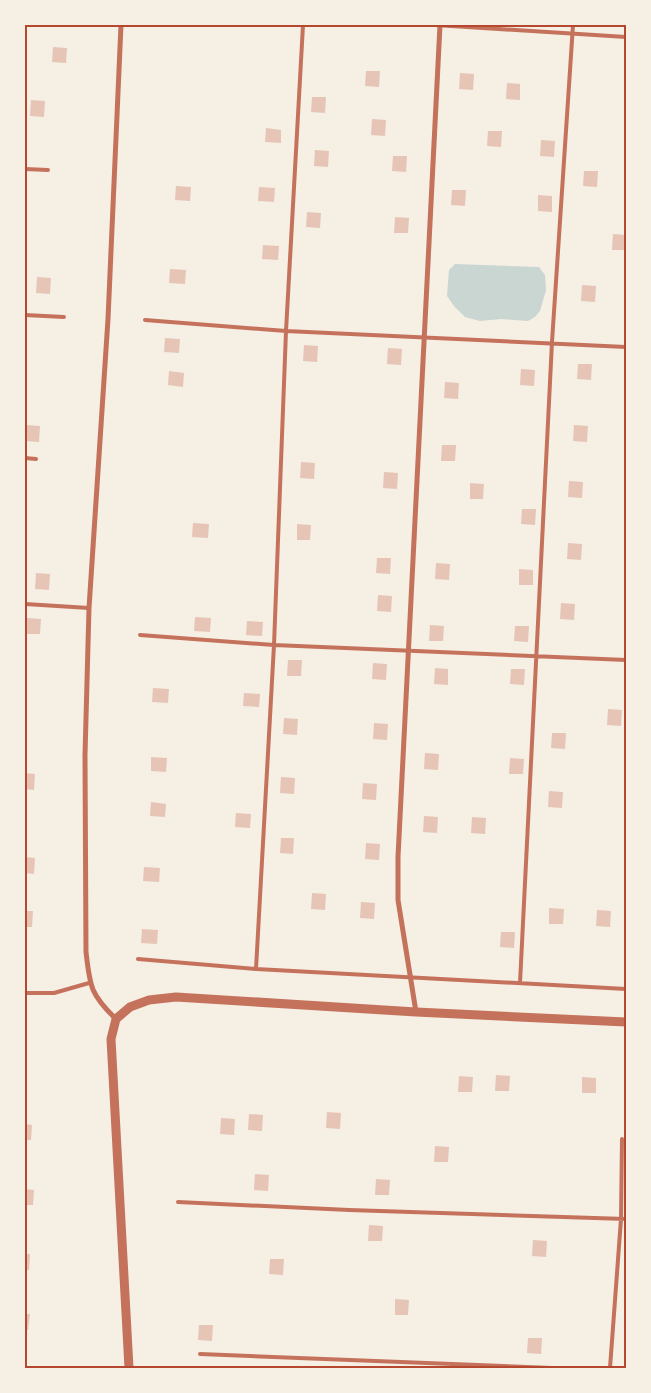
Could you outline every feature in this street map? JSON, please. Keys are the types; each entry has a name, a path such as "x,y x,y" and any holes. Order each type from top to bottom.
{"street":[{"path":"116,1019 100,1004 89,983 86,952 85,785 89,608 108,319 121,25"},
{"path":"416,1012 412,977 398,900 398,866 440,25"},
{"path":"129,1368 111,1039 116,1019 130,1007 148,1000 176,997 416,1012 626,1022"}],"lane":[{"path":"256,969 274,645 286,330 303,25"},
{"path":"435,25 626,37"},
{"path":"520,983 552,342 573,25"},
{"path":"25,169 48,170"},
{"path":"25,315 64,317"},
{"path":"145,320 286,330 626,347"},
{"path":"25,458 36,459"},
{"path":"25,604 89,608"},
{"path":"140,635 274,645 626,660"},
{"path":"138,959 256,969 626,989"},
{"path":"25,994 54,993 89,983"},
{"path":"610,1368 621,1219 622,1140"},
{"path":"178,1202 339,1210 626,1220"},
{"path":"200,1354 552,1368"}],"shaded area":[{"path":"455,264 539,267 545,275 546,290 540,311 528,321 501,319 480,321 465,317 447,296 449,270"}],"building":[{"path":"53,47 67,48 66,63 52,62"},
{"path":"366,71 380,71 379,87 365,86"},
{"path":"460,73 474,74 473,90 459,89"},
{"path":"507,83 520,84 520,100 506,99"},
{"path":"312,97 326,97 325,113 311,112"},
{"path":"31,100 45,101 44,117 30,116"},
{"path":"372,119 386,120 385,136 371,135"},
{"path":"266,128 281,130 281,143 265,142"},
{"path":"488,131 502,131 501,147 487,146"},
{"path":"541,140 555,141 554,157 540,156"},
{"path":"315,150 329,151 328,167 314,166"},
{"path":"393,156 407,156 406,172 392,171"},
{"path":"584,171 598,171 597,187 583,186"},
{"path":"176,186 191,187 190,201 175,200"},
{"path":"259,187 275,188 274,202 258,201"},
{"path":"452,190 466,190 465,206 451,205"},
{"path":"538,195 552,196 552,212 538,211"},
{"path":"307,212 321,213 320,228 306,227"},
{"path":"395,217 409,218 408,233 394,233"},
{"path":"613,234 626,235 626,250 612,250"},
{"path":"263,245 279,246 278,260 262,259"},
{"path":"170,269 186,270 185,284 169,283"},
{"path":"37,277 51,278 50,294 36,293"},
{"path":"582,285 596,286 595,302 581,301"},
{"path":"165,338 180,339 179,353 164,352"},
{"path":"304,345 318,346 317,362 303,361"},
{"path":"388,348 402,349 401,365 387,364"},
{"path":"578,364 592,364 591,380 577,379"},
{"path":"521,369 535,370 534,386 520,385"},
{"path":"169,371 184,373 183,387 168,385"},
{"path":"445,382 459,383 458,399 444,398"},
{"path":"26,425 40,426 39,442 25,441"},
{"path":"574,425 588,426 587,442 573,441"},
{"path":"442,445 456,445 455,461 441,461"},
{"path":"301,462 315,463 314,479 300,478"},
{"path":"384,472 398,473 397,489 383,488"},
{"path":"569,481 583,482 582,498 568,497"},
{"path":"470,483 484,484 483,499 470,499"},
{"path":"522,509 536,509 535,525 521,524"},
{"path":"193,523 209,524 208,538 192,537"},
{"path":"297,524 311,525 310,540 297,540"},
{"path":"568,543 582,544 581,560 567,559"},
{"path":"377,558 391,558 390,574 376,573"},
{"path":"436,563 450,564 449,580 435,579"},
{"path":"519,569 533,570 533,585 519,585"},
{"path":"36,573 50,574 49,590 35,589"},
{"path":"378,595 392,596 391,612 377,611"},
{"path":"561,603 575,604 574,620 560,619"},
{"path":"195,617 211,618 210,632 194,631"},
{"path":"27,618 41,619 40,634 26,634"},
{"path":"247,621 263,622 262,636 246,635"},
{"path":"430,625 444,626 443,641 429,641"},
{"path":"515,626 529,626 528,642 514,641"},
{"path":"288,660 302,660 301,676 287,676"},
{"path":"373,663 387,664 386,680 372,679"},
{"path":"435,668 448,669 448,685 434,684"},
{"path":"511,669 525,669 524,685 510,684"},
{"path":"153,688 169,689 168,703 152,702"},
{"path":"244,693 260,694 259,707 243,706"},
{"path":"608,709 622,710 621,726 607,725"},
{"path":"284,718 298,719 297,735 283,734"},
{"path":"374,723 388,724 387,740 373,739"},
{"path":"552,733 566,733 565,749 551,748"},
{"path":"425,753 439,754 438,770 424,769"},
{"path":"151,757 167,758 166,772 151,771"},
{"path":"510,758 524,759 523,774 509,774"},
{"path":"25,773 35,774 34,790 25,789"},
{"path":"281,777 295,778 294,794 280,793"},
{"path":"363,783 377,784 376,800 362,799"},
{"path":"549,791 563,792 562,808 548,807"},
{"path":"151,802 166,804 165,817 150,816"},
{"path":"236,813 251,814 250,828 235,827"},
{"path":"424,816 438,817 437,833 423,832"},
{"path":"472,817 486,818 485,834 471,833"},
{"path":"281,838 294,838 293,854 280,853"},
{"path":"366,843 380,844 379,860 365,859"},
{"path":"25,857 35,858 34,874 25,873"},
{"path":"144,867 160,868 159,882 143,881"},
{"path":"312,893 326,894 325,910 311,909"},
{"path":"361,902 375,903 374,919 360,918"},
{"path":"549,908 564,909 563,924 549,924"},
{"path":"597,910 611,911 610,927 596,926"},
{"path":"25,911 33,911 32,927 25,927"},
{"path":"142,929 158,930 157,944 141,943"},
{"path":"501,932 515,932 514,948 500,947"},
{"path":"496,1075 510,1076 509,1091 495,1091"},
{"path":"459,1076 473,1077 472,1092 458,1092"},
{"path":"582,1077 596,1078 596,1093 582,1093"},
{"path":"327,1112 341,1113 340,1129 326,1128"},
{"path":"249,1114 263,1115 262,1131 248,1130"},
{"path":"221,1118 235,1119 234,1135 220,1134"},
{"path":"25,1124 32,1125 31,1140 25,1140"},
{"path":"435,1146 449,1147 448,1162 434,1162"},
{"path":"255,1174 269,1175 268,1191 254,1190"},
{"path":"376,1179 390,1180 389,1195 375,1195"},
{"path":"25,1189 34,1190 33,1205 25,1205"},
{"path":"369,1225 383,1226 382,1241 368,1241"},
{"path":"533,1240 547,1241 546,1257 532,1256"},
{"path":"25,1254 30,1254 29,1270 25,1270"},
{"path":"270,1259 284,1259 283,1275 269,1274"},
{"path":"395,1299 409,1300 408,1315 395,1315"},
{"path":"25,1314 30,1314 28,1330 25,1330"},
{"path":"199,1325 213,1325 212,1341 198,1340"},
{"path":"528,1338 542,1338 541,1354 527,1353"}]}
